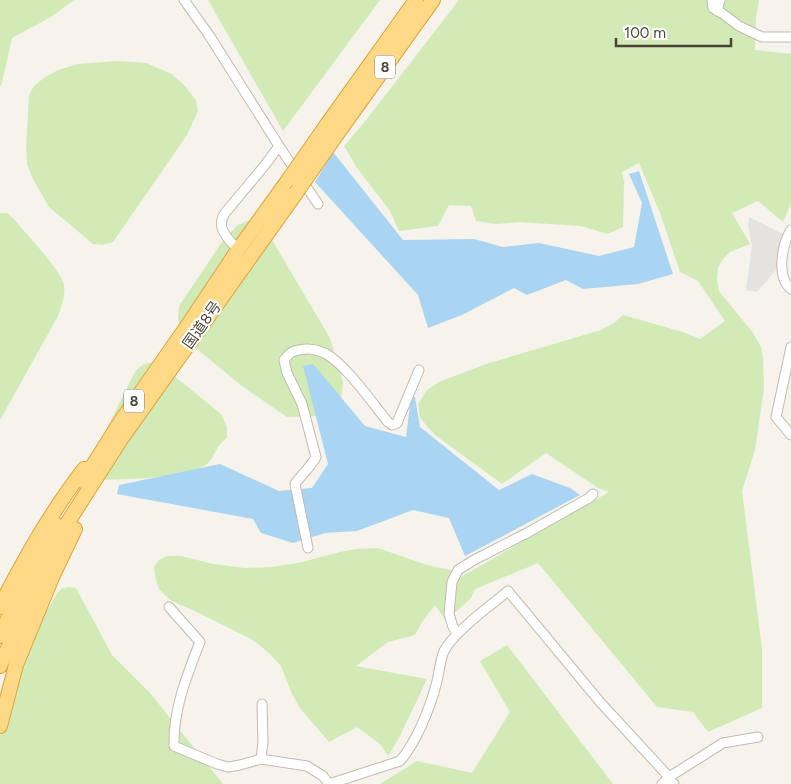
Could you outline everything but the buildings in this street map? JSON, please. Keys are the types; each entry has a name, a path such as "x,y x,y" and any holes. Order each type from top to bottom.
{"highway":[{"name":"国道8号","path":"0,666 42,573 115,438 296,193 332,130 416,0"},
{"name":"国道8号","path":"0,636 12,607 40,553 238,250 289,179 332,130 433,0"},
{"path":"0,607 44,526 80,475 115,438"},
{"path":"0,726 16,665 53,575 115,438"}],"street":[{"path":"184,0 209,35 318,204"},
{"path":"712,0 713,8 717,11 739,26 762,37 791,37"},
{"path":"717,11 720,0"},
{"path":"238,250 222,229 221,219 279,146"},
{"path":"791,230 784,247 782,266 784,280 791,289"},
{"path":"791,347 776,417 791,436"},
{"path":"308,546 295,484 316,457 302,404 286,373 284,360 292,351 306,348 323,352 346,370 392,425 397,423 420,370"},
{"path":"457,633 448,614 452,582 458,570 589,498 593,494"},
{"path":"169,607 200,642 182,690 173,735 174,746 217,764 228,767 261,759 307,766 323,776 329,784 400,761 408,752 431,704 444,652 457,633 508,591 600,702 672,781"},
{"path":"261,759 263,742 262,704"},
{"path":"662,784 672,781 723,743 758,737"}],"green space":[{"path":"0,0 74,0 51,17 12,38 0,87"},
{"path":"208,0 380,0 283,131"},
{"path":"459,0 759,0 756,17 755,50 791,54 791,203 783,222 758,201 732,213 750,244 730,252 723,259 718,267 717,279 719,291 753,333 761,347 763,357 764,388 755,450 742,491 762,648 762,708 708,732 693,712 657,707 538,563 475,589 471,598 446,621 435,605 415,635 388,642 356,666 427,679 399,738 388,756 380,744 357,727 329,742 300,708 292,694 281,666 270,654 253,640 170,600 159,589 154,567 159,560 167,556 181,556 213,564 245,568 298,563 356,549 378,548 427,565 450,570 459,578 609,492 598,488 546,453 502,484 435,435 420,418 418,404 427,390 439,382 486,364 601,330 614,323 623,315 686,333 700,339 725,321 698,281 680,272 660,213 639,163 622,172 624,182 623,227 607,234 581,226 519,222 497,224 476,221 471,206 449,205 438,226 399,231 390,211 357,168 344,146"},
{"path":"117,61 146,63 172,74 196,100 198,111 187,135 113,242 103,245 93,244 49,207 33,179 27,164 26,147 29,95 34,86 58,70 78,64"},
{"path":"0,213 7,213 14,219 50,261 61,278 64,285 64,293 58,316 0,420"},
{"path":"256,219 262,223 330,338 343,382 341,400 325,416 287,417 242,386 198,350 184,334 178,320 179,306 222,242 238,225"},
{"path":"157,362 221,414 227,427 227,438 208,463 200,468 171,475 136,479 94,479 92,458 135,372 145,364"},
{"path":"63,588 76,588 112,655 150,693 223,784 0,784 0,720 43,617 58,592"},
{"path":"507,645 613,784 380,784 417,761 472,773 510,712 480,661"}],"shaded area":[{"path":"749,217 785,235 778,268 757,292 746,290 752,246 748,224"}],"water":[{"path":"333,152 403,240 474,239 503,247 539,243 599,256 634,247 642,203 629,174 639,171 673,274 638,284 583,289 566,280 527,295 514,288 462,315 428,328 418,295 315,182"},
{"path":"313,364 365,426 406,437 411,397 415,397 420,427 499,490 532,474 570,488 580,495 465,556 449,518 413,510 357,531 325,533 293,543 261,533 253,519 117,494 119,485 220,464 279,491 312,488 328,464 303,366"}]}
